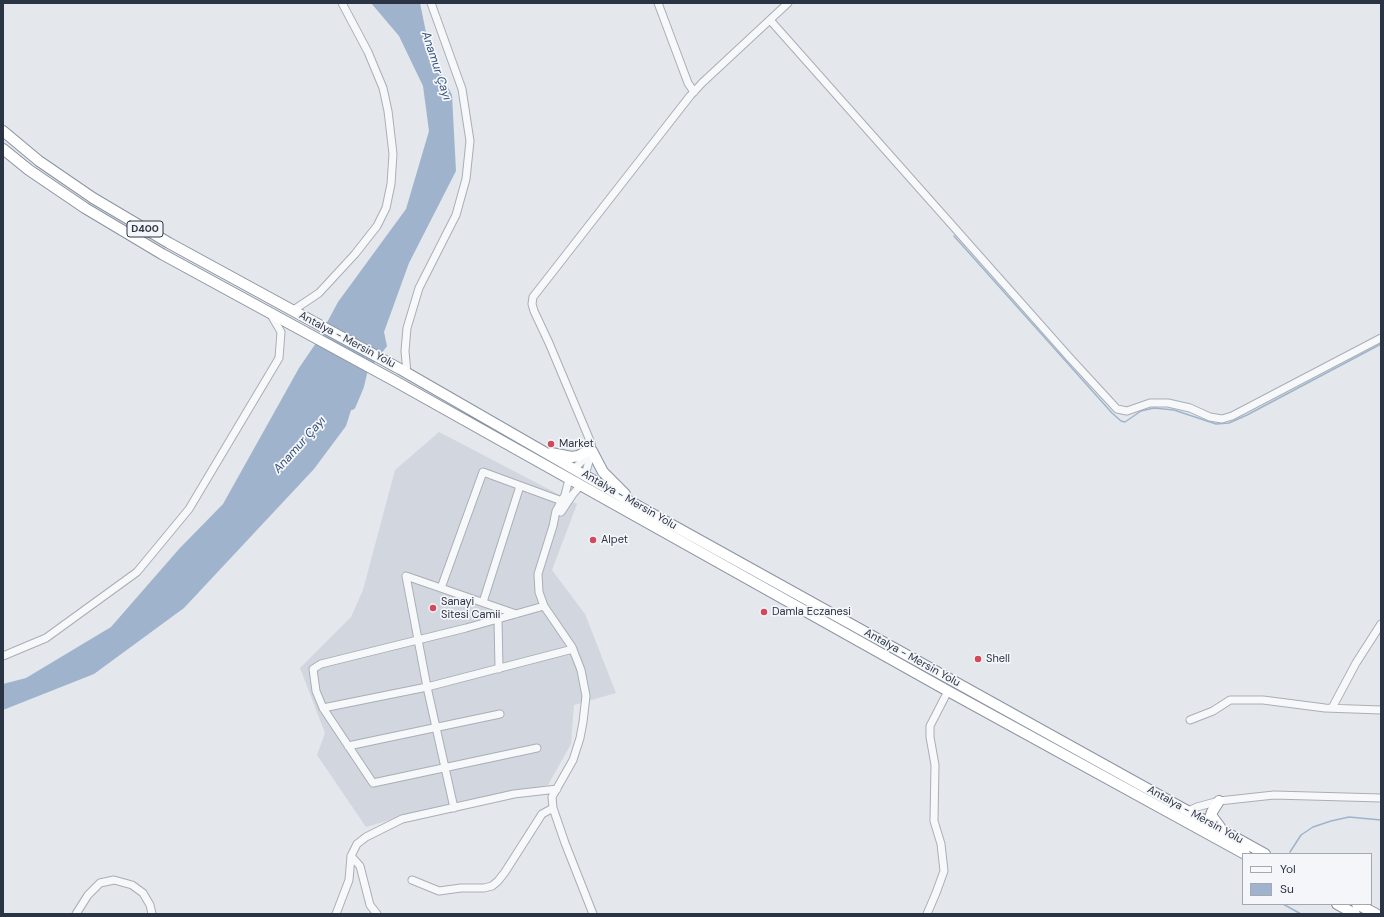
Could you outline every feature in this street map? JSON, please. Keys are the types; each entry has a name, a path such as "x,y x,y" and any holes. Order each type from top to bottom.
{"highway":[{"name":"Antalya - Mersin Yolu","path":"3,131 39,161 93,198 169,243 403,371 1185,816 1243,853"},
{"name":"Antalya - Mersin Yolu","path":"3,149 30,170 85,208 162,254 393,380 948,691 1185,816 1222,831 1263,853"},
{"path":"545,452 572,457 578,456 590,448 608,478 638,506"},
{"path":"569,479 574,469"},
{"path":"580,486 585,475"},
{"path":"1219,801 1212,812 1212,818 1222,831"},
{"path":"1339,905 1355,914"},
{"path":"1359,905 1376,914"}],"street":[{"path":"295,312 319,293 355,254 377,226 386,208 391,184 393,154 388,112 383,88 368,52 342,3"},
{"path":"403,371 406,328 419,288 456,215 466,179 470,141 462,89 431,3"},
{"path":"658,3 688,83 694,92"},
{"path":"585,475 590,448 549,343 534,311 532,304 533,297 694,92 788,3"},
{"path":"770,20 1064,352 1117,408 1127,411 1150,403 1168,403 1190,408 1210,417 1222,419 1232,416 1381,338"},
{"path":"3,656 46,638 137,572 189,509 278,358 280,332 270,312"},
{"path":"574,469 582,461 590,448"},
{"path":"440,588 483,472 562,501"},
{"path":"569,479 565,495 556,511 553,526 538,574 539,592 544,606 573,649 581,670 586,696 580,738 573,760 552,797 552,808 593,914"},
{"path":"483,602 520,486"},
{"path":"553,526 565,505 580,486"},
{"path":"454,808 427,687 406,576 516,614"},
{"path":"537,748 373,783 323,708 316,691 313,669 321,664 419,640 544,606"},
{"path":"498,619 499,669"},
{"path":"1332,708 1356,663 1381,624"},
{"path":"323,708 427,687 573,649"},
{"path":"927,914 944,871 941,844 934,821 935,765 930,737 930,726 948,691"},
{"path":"1190,720 1213,711 1230,700 1263,700 1332,708 1381,710"},
{"path":"348,746 500,714"},
{"path":"336,914 349,880 351,856 357,844 366,837 402,819 514,794 556,789"},
{"path":"1185,816 1197,807 1219,801 1274,795 1381,798"},
{"path":"412,880 439,891 461,888 484,888 492,886 506,872 542,814 552,808"},
{"path":"351,856 360,866 370,906 377,914"},
{"path":"76,914 88,894 100,883 114,880 132,885 143,893 150,905 152,914"}],"shaded area":[{"path":"439,432 577,504 552,570 585,614 616,693 574,705 571,744 548,785 410,814 366,827 317,755 325,733 300,668 351,617 363,590 395,470"}],"water":[{"path":"371,3 420,3 430,52 452,95 456,171 409,263 384,332 387,346 360,382 346,426 314,469 184,608 94,674 3,710 3,684 26,678 111,627 179,549 223,504 299,368 316,343 338,302 406,209 429,131 423,86 399,36"}],"waterway":[{"path":"954,236 1112,413 1121,421 1125,422 1141,411 1154,408 1174,410 1216,424 1229,423 1247,415 1381,344"},
{"name":"Anamur Çayı","path":"351,405 359,386 363,369"},
{"path":"1290,852 1301,835 1313,827 1349,817 1381,820"},
{"path":"1285,905 1301,914"}],"place":[{"name":"Market","path":"551,444"},
{"name":"Alpet","path":"593,540"},
{"name":"Sanayi Sitesi Camii","path":"433,608"},
{"name":"Damla Eczanesi","path":"764,612"},
{"name":"Shell","path":"978,659"}]}
